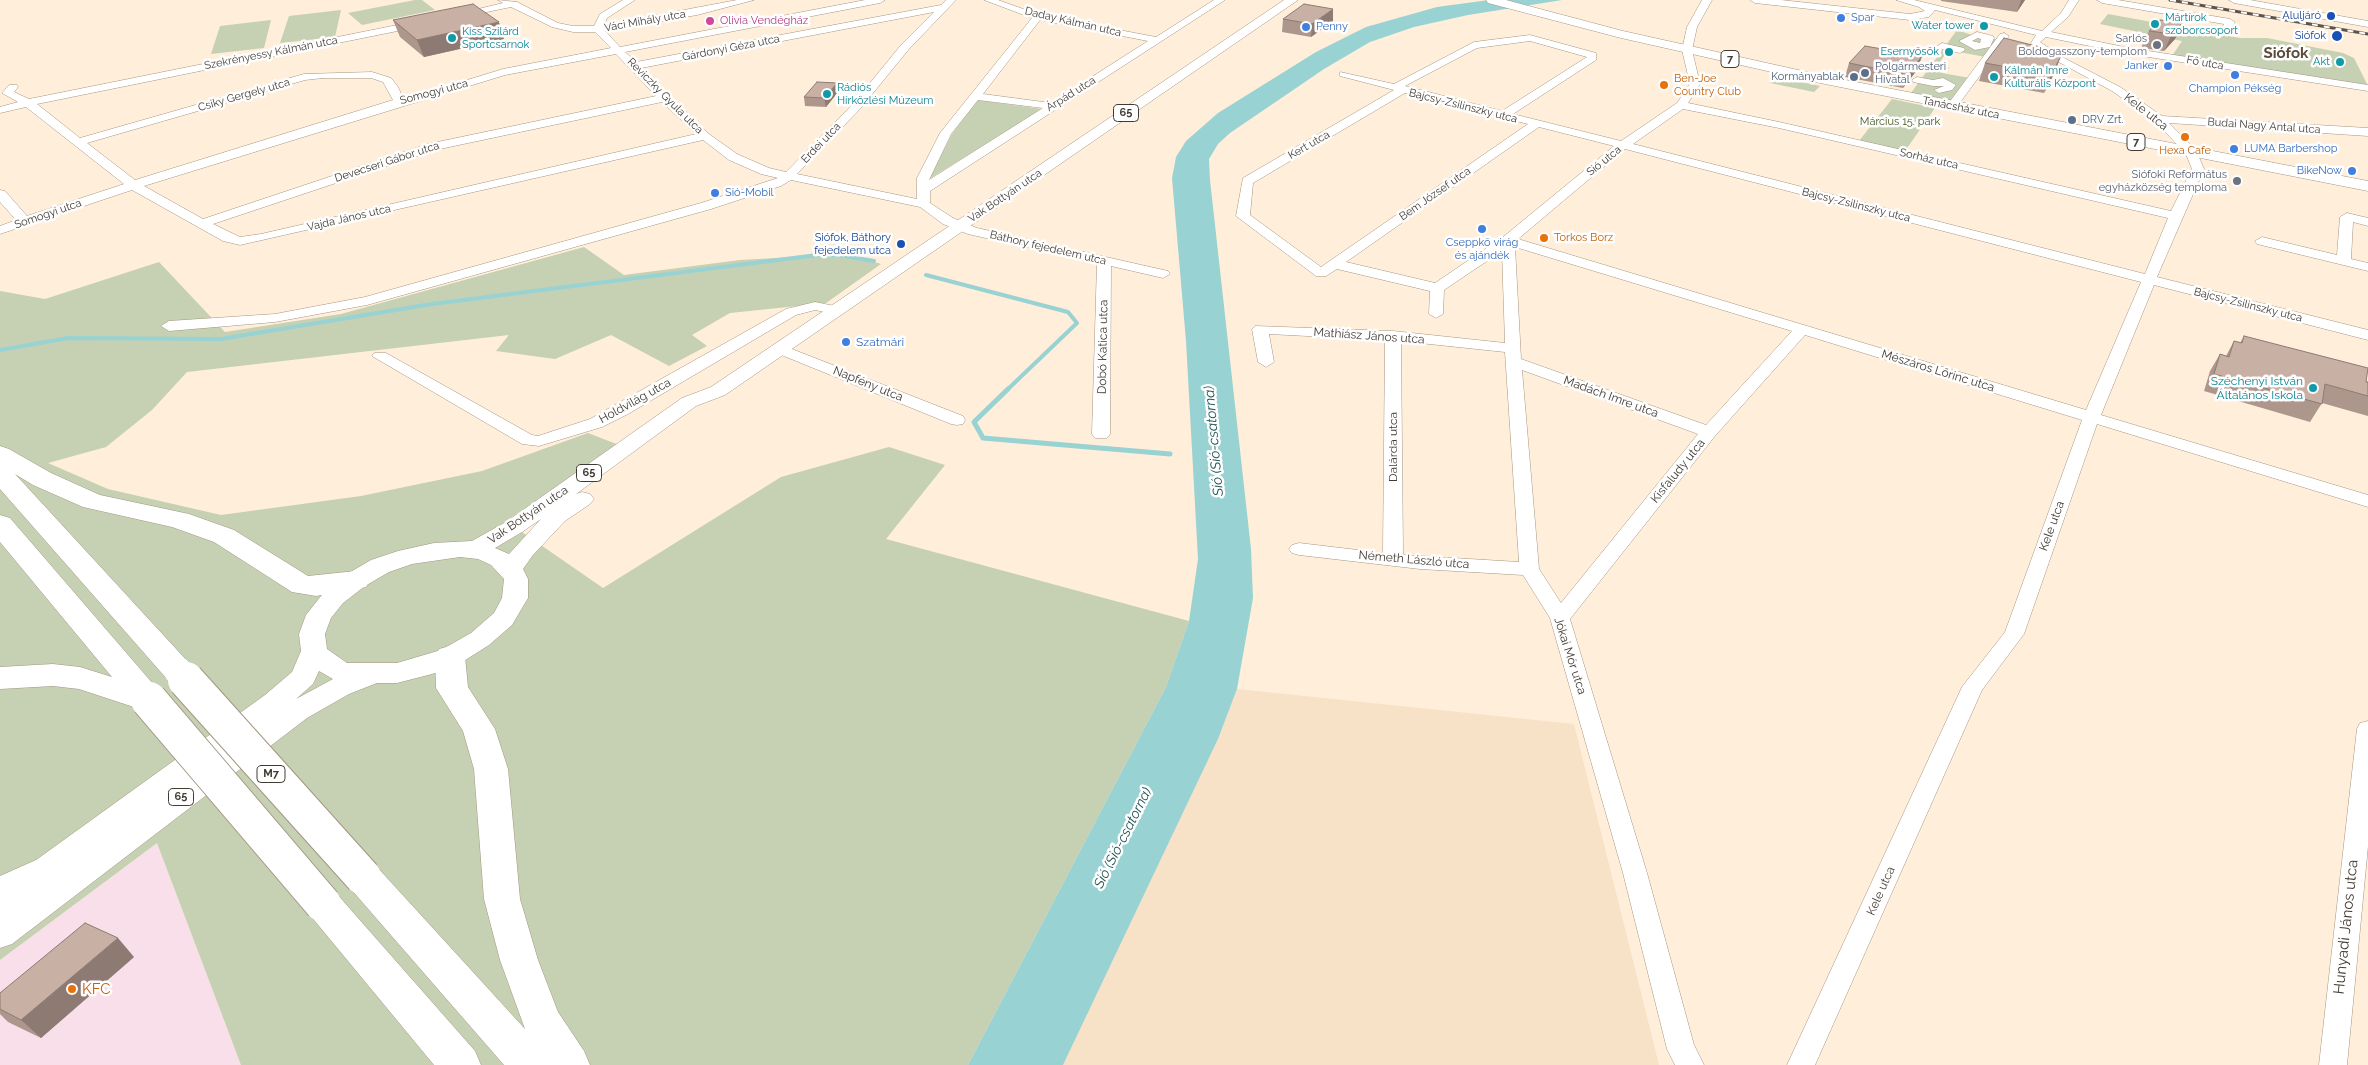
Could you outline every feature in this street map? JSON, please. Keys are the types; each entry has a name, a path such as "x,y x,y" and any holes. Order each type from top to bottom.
{"highway":[{"path":"0,454 42,479 92,501 179,520 224,536 256,554 302,585 316,586 356,580"},
{"name":"M7","path":"0,472 531,1065"},
{"path":"0,524 460,1065"},
{"path":"450,657 452,688 479,730 491,769 502,899 519,960 542,1022 569,1065"},
{"path":"0,678 53,676 80,678 149,700"},
{"path":"0,894 36,876"}],"main road":[{"name":"Vak Bottyán utca","path":"460,549 478,548 514,527 689,402 718,391 1292,0"},
{"name":"Tanácsház utca","path":"1492,0 1687,50 1904,97 2368,186"},
{"name":"Vak Bottyán utca","path":"511,570 524,550 557,516 704,409 718,391"},
{"name":"65","path":"0,904 275,702 303,677 314,651 312,634 319,615 334,597 356,580 380,566 407,557 434,551 460,549 491,555 500,559 511,570 516,578 515,598 503,619 480,639 450,657 415,669 371,675 339,686 297,711 0,934"},
{"name":"65","path":"314,651 329,666 340,671 371,675"}],"street":[{"path":"598,29 603,16 630,0"},
{"name":"Váci Mihály utca","path":"508,2 555,25 572,29 598,29 697,12 749,0"},
{"name":"Somogyi utca","path":"0,230 133,185 399,102 431,95 503,72 618,48 880,0"},
{"name":"Daday Kálmán utca","path":"989,0 1038,17 1157,40"},
{"name":"Árpád utca","path":"923,197 1052,106 1220,0"},
{"name":"Sió utca","path":"1437,288 1504,248 1622,146 1681,106 1695,84 1687,50 1692,27 1707,0"},
{"path":"1755,0 1914,17 1940,22"},
{"path":"1986,48 1967,44 1964,41 1968,33 2039,38 2065,15 2074,0"},
{"path":"2102,0 2230,22 2227,28"},
{"path":"2234,0 2368,24"},
{"path":"1905,1 1930,11 1914,17"},
{"path":"1905,1 2039,38"},
{"name":"Szekrényessy Kálmán utca","path":"28,103 442,18 508,2"},
{"name":"Gárdonyi Géza utca","path":"634,66 949,3"},
{"name":"Erdei utca","path":"168,326 275,318 367,300 706,206 777,184 788,177 856,107 905,47 949,3"},
{"path":"777,10 793,16"},
{"path":"923,197 923,178 946,134 1038,17"},
{"name":"Reviczky Gyula utca","path":"598,29 664,98 705,136 733,157 765,171 788,177 923,197"},
{"path":"1917,80 1959,102 1986,48 2004,36"},
{"path":"1399,89 1474,45 1530,38 1592,55 1592,58 1502,116"},
{"name":"Fő utca","path":"2039,38 2368,88"},
{"name":"Kele utca","path":"1801,1065 1973,687 2014,634 2091,418 2176,216 2198,169 2192,153 2160,119 2116,89 2037,46 2039,38"},
{"path":"1942,46 1960,50 1986,48"},
{"path":"1924,70 1968,85"},
{"name":"Bajcsy-Zsilinszky utca","path":"1344,74 1502,116 2368,335"},
{"name":"Csiky Gergely utca","path":"78,142 304,77 372,75 387,80 393,87 399,102"},
{"path":"1908,92 1939,90 1968,85"},
{"path":"14,87 7,93 28,103"},
{"name":"Kert utca","path":"1243,216 1247,181 1399,89"},
{"path":"975,96 1052,106"},
{"name":"Devecseri Gábor utca","path":"203,223 432,147 664,98"},
{"path":"0,110 28,103"},
{"name":"Vajda János utca","path":"28,103 133,185 228,238 240,240 261,238 705,136"},
{"name":"Sorház utca","path":"1681,106 1779,125 2176,216"},
{"name":"Budai Nagy Antal utca","path":"2160,119 2368,132"},
{"name":"Bem József utca","path":"1335,264 1536,124"},
{"path":"0,194 24,221"},
{"name":"Báthory fejedelem utca","path":"923,197 948,221 973,231 1163,274"},
{"path":"1243,216 1321,273 1335,264 1437,288 1436,314"},
{"path":"2344,261 2347,217 2368,222"},
{"path":"2262,241 2368,266"},
{"name":"Mészáros Lőrinc utca","path":"1504,248 1801,330 2368,501"},
{"name":"Jókai Mór utca","path":"1504,248 1529,569 1560,618 1634,873 1682,1050 1690,1065"},
{"name":"Dobó Katica utca","path":"1101,434 1104,260"},
{"name":"Holdvilág utca","path":"380,356 528,440 539,441 596,423 622,410 791,312 815,306 836,310"},
{"name":"Mathiász János utca","path":"1266,362 1260,329 1393,336 1512,355"},
{"name":"Kisfaludy utca","path":"1560,618 1709,432 1801,330"},
{"name":"Dalárda utca","path":"1393,336 1393,559"},
{"name":"Napfény utca","path":"779,349 957,420"},
{"name":"Madách Imre utca","path":"1512,355 1709,432"},
{"name":"Németh László utca","path":"1299,550 1420,563 1529,569"},
{"name":"Hunyadi János utca","path":"2333,1065 2368,728"}],"shaded area":[{"path":"1237,689 1574,724 1659,1065 1063,1065 1218,739"},
{"path":"157,843 241,1065 0,1065 0,960"}],"green space":[{"path":"422,0 435,10 362,25 348,13"},
{"path":"341,10 335,37 280,43 289,16"},
{"path":"2108,14 2240,38 2267,38 2343,53 2354,58 2368,86 2172,56 2182,41 2100,24"},
{"path":"271,20 264,48 211,54 220,26"},
{"path":"1957,30 1978,37 1997,39 1991,58 1948,50 1938,65 1950,68 1940,71 1942,73 1970,78 1959,103 1911,93"},
{"path":"1777,77 1820,86 1814,92 1770,83"},
{"name":"Március 15. park","path":"1892,99 1935,108 1905,151 1859,141"},
{"path":"977,100 1042,109 929,179 952,134"},
{"path":"584,247 624,275 740,260 846,254 881,264 826,303 730,313 692,335 707,346 669,366 611,335 555,359 496,351 509,335 187,372 152,410 106,447 48,463 108,489 221,515 361,496 482,471 588,433 619,445 506,521 603,588 781,477 889,447 945,465 886,539 1189,621 1166,687 968,1065 241,1065 157,843 0,960 0,291 45,299 159,262 225,332 341,314"}],"water":[{"name":"Sió (Sió-csatorna)","path":"1489,0 1562,0 1468,15 1414,27 1370,42 1324,69 1230,133 1218,144 1209,159 1251,549 1253,598 1237,689 1218,739 1063,1065 968,1065 1166,687 1189,621 1198,559 1186,341 1172,178 1176,157 1186,141 1218,113 1316,52 1366,27 1437,7"}],"building":[{"path":"473,4 499,22 417,40 393,20"},
{"path":"1304,4 1333,9 1312,24 1283,19"},
{"path":"2160,20 2183,22 2172,34 2149,31"},
{"path":"2004,38 2056,51 2053,55 2061,56 2051,75 1985,63"},
{"path":"1865,46 1922,56 1908,75 1849,63"},
{"path":"817,82 837,83 824,98 804,97"},
{"path":"2244,336 2368,368 2366,382 2368,382 2368,396 2325,384 2322,404 2214,374 2220,354 2229,357 2234,341 2242,343"},
{"path":"85,923 118,938 21,1020 0,1009 0,993"}],"waterway":[{"path":"0,350 68,338 221,339 432,304 817,255 839,255 874,261"},
{"path":"926,275 1068,312 1077,323 1007,390"},
{"path":"1008,389 974,422 983,438 1170,454"}],"railway":[{"path":"2170,0 2368,34"}],"place":[{"name":"Aluljáró","path":"2331,16"},
{"name":"Spar","path":"1841,18"},
{"name":"Olivia Vendégház","path":"710,21"},
{"name":"Mártírok szoborcsoport","path":"2155,24"},
{"name":"Water tower","path":"1984,26"},
{"name":"Penny","path":"1306,27"},
{"name":"Siófok","path":"2337,36"},
{"name":"Kiss Szilárd Sportcsarnok","path":"452,38"},
{"name":"Sarlós Boldogasszony-templom","path":"2157,45"},
{"name":"Esernyősök","path":"1949,52"},
{"name":"Akt","path":"2340,62"},
{"name":"Janker","path":"2168,66"},
{"name":"Polgármesteri Hivatal","path":"1865,73"},
{"name":"Champion Pékség","path":"2235,75"},
{"name":"Kormányablak","path":"1854,77"},
{"name":"Kálmán Imre Kulturális Központ","path":"1994,77"},
{"name":"Ben-Joe Country Club","path":"1664,85"},
{"name":"Rádiós Hírközlési Múzeum","path":"827,94"},
{"name":"DRV Zrt.","path":"2072,120"},
{"name":"Hexa Cafe","path":"2185,137"},
{"name":"LUMA Barbershop","path":"2234,149"},
{"name":"BikeNow","path":"2352,171"},
{"name":"Siófoki Református egyházközség temploma","path":"2237,181"},
{"name":"Sió-Mobil","path":"715,193"},
{"name":"Cseppkő virág és ajándék","path":"1482,229"},
{"name":"Torkos Borz","path":"1544,238"},
{"name":"Siófok, Báthory fejedelem utca","path":"901,244"},
{"name":"Szatmári","path":"846,342"},
{"name":"Széchenyi István Általános Iskola","path":"2313,388"},
{"name":"KFC","path":"72,989"}],"district":[{"name":"Siófok","path":"2286,53"}]}
